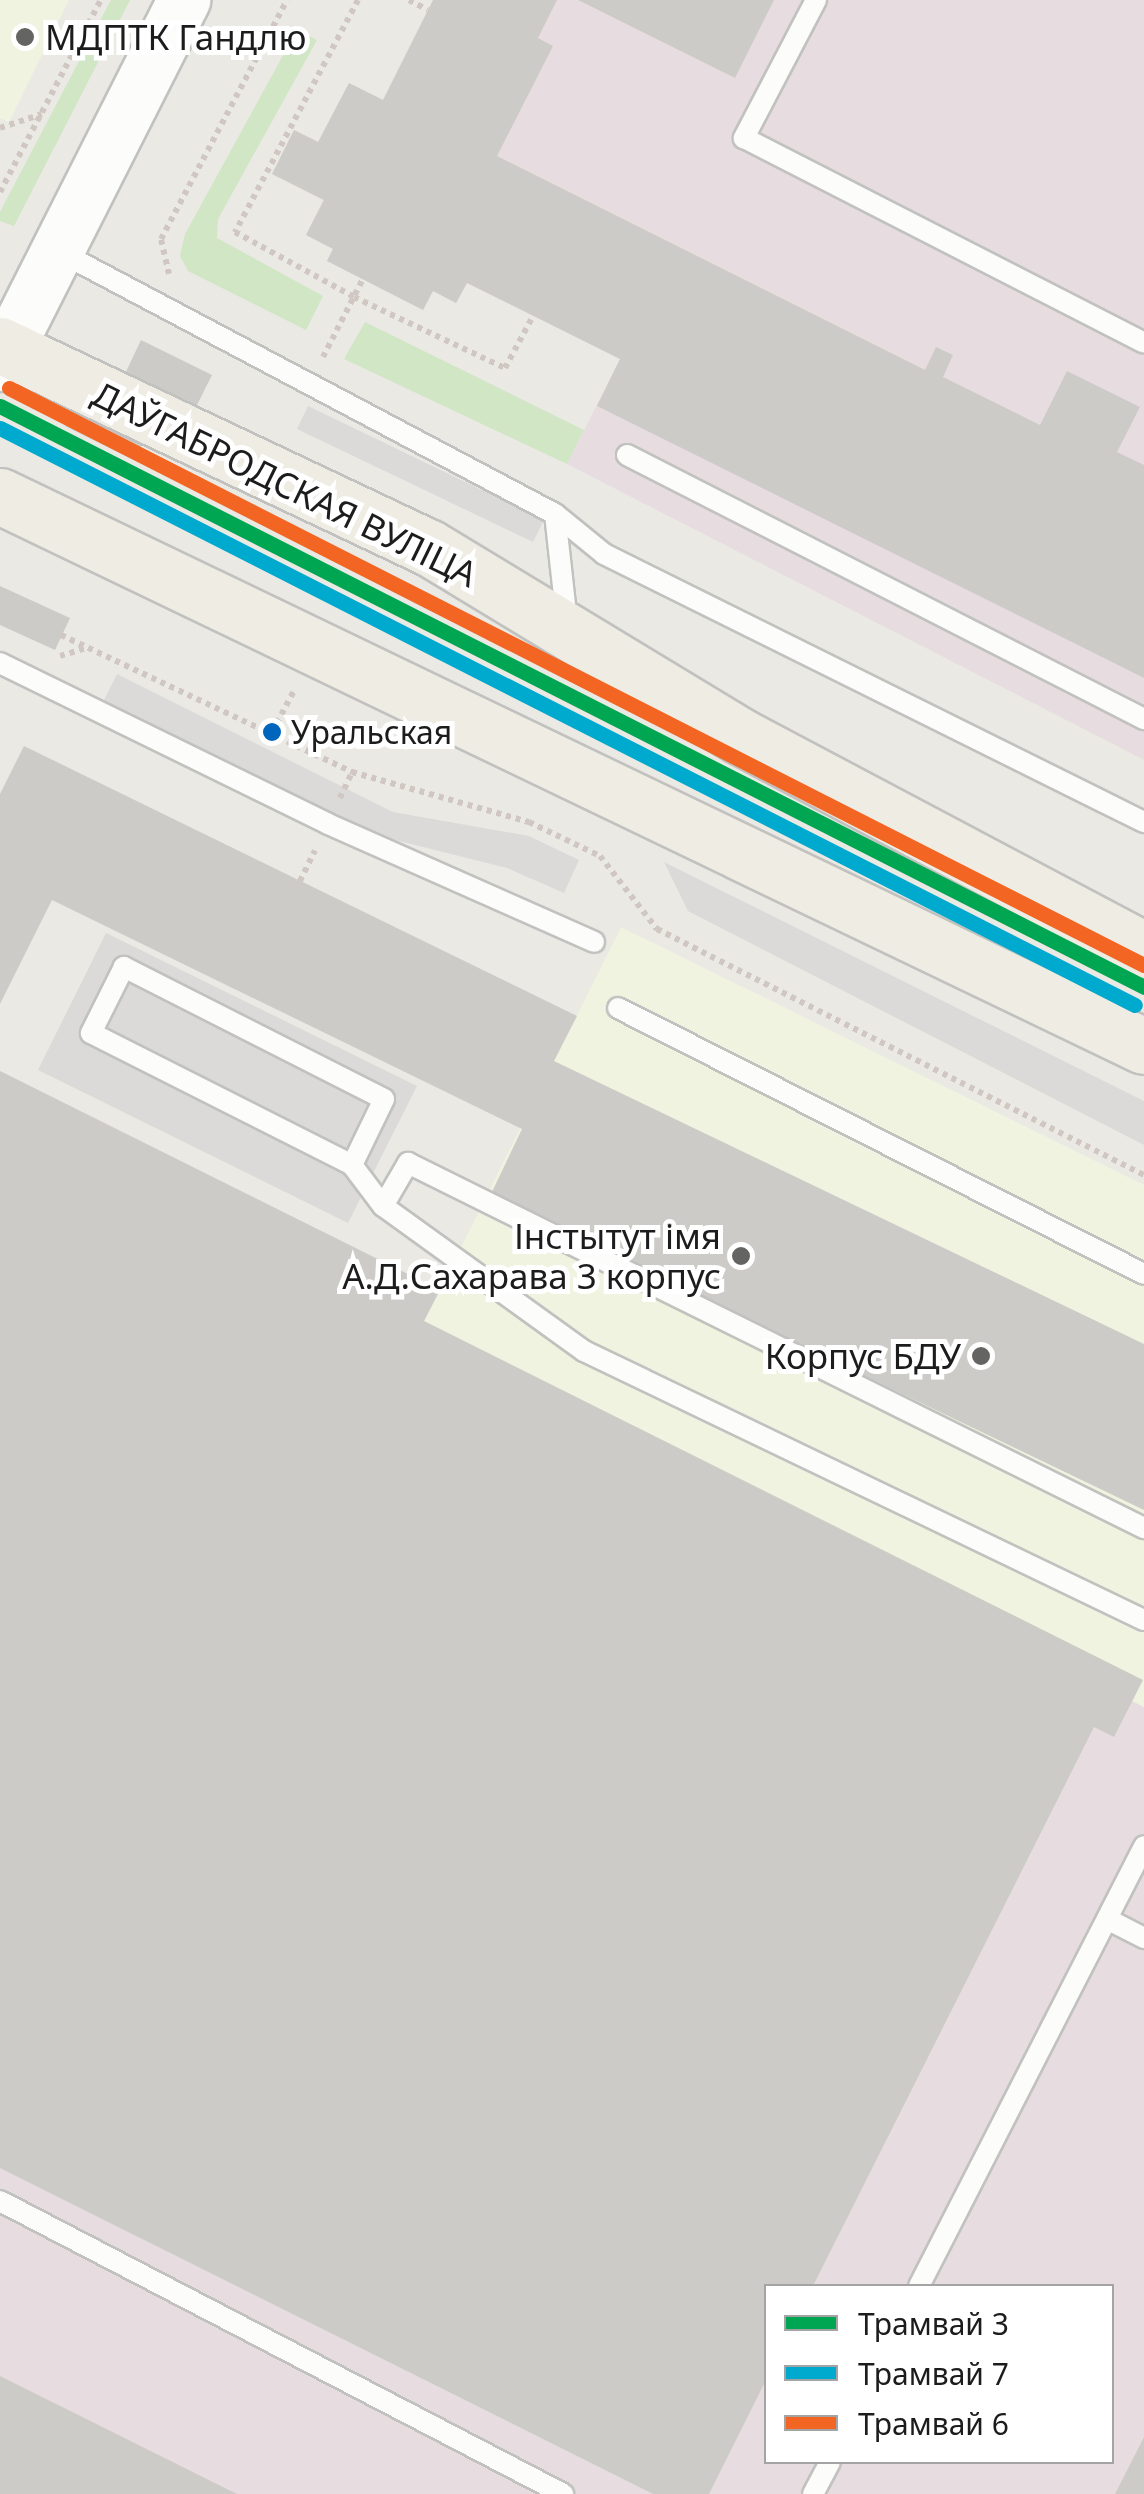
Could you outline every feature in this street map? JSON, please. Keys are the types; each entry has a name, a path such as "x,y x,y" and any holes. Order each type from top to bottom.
{"main road":[{"name":"ДАЎГАБРОДСКАЯ ВУЛІЦА","path":"3,353 428,547 740,736 1144,950"},
{"path":"0,496 1144,1046"}],"street":[{"path":"3,353 184,0"}],"lane":[{"path":"816,0 744,138 1144,342"},
{"path":"58,251 554,514 604,554 1144,822"},
{"path":"627,454 1144,719"},
{"path":"554,514 568,632"},
{"path":"0,663 328,824 594,942"},
{"path":"352,1166 384,1099 124,967 91,1033 352,1166 383,1206 584,1351 1144,1620"},
{"path":"618,1008 1144,1274"},
{"path":"383,1206 408,1163 1144,1528"},
{"path":"920,2284 1144,1846"},
{"path":"1106,1920 1144,1938"},
{"path":"0,2201 563,2494"},
{"path":"813,2494 829,2464"}],"path":[{"path":"0,192 101,0"},
{"path":"161,239 287,0"},
{"path":"358,0 235,232 354,297 505,368 532,316"},
{"path":"409,0 428,10"},
{"path":"0,128 42,114"},
{"path":"322,359 363,279"},
{"path":"61,635 352,772 529,822 600,856 657,929 1144,1174"}],"shaded area":[{"name":"МДПТК Гандлю","path":"0,0 69,0 9,122 0,118"},
{"path":"433,0 1144,0 1144,760 567,464 620,359 467,283 456,303 433,291 423,310 327,261 333,248 306,235 323,200 272,174 294,130 319,142 349,83 383,100"},
{"path":"308,406 544,520 533,542 297,429"},
{"path":"117,674 393,812 529,836 579,860 564,893 507,868 383,837 103,702"},
{"path":"664,862 1144,1101 1144,1145 688,911"},
{"path":"621,927 1144,1185 1144,1707 1132,1701 1142,1680 424,1321"},
{"path":"106,933 417,1086 348,1223 38,1070"},
{"path":"0,1071 440,1290 425,1321 1143,1680 1133,1700 1144,1707 1144,2494 0,2494"}],"green space":[{"path":"111,0 130,0 14,226 0,221 0,212"},
{"path":"297,30 317,40 218,219 217,238 323,296 306,330 188,271 180,256 185,234"},
{"path":"365,322 584,430 567,464 344,359"}],"building":[{"path":"433,0 557,0 538,38 553,46 497,156 925,370 936,347 953,355 943,377 1040,425 1067,371 1140,407 1117,452 1144,465 1144,678 597,406 620,359 467,283 456,303 433,291 423,310 327,261 333,249 306,235 324,200 272,174 294,130 318,142 349,83 383,100"},
{"path":"578,0 774,0 735,78"},
{"path":"141,340 212,375 194,411 124,376"},
{"path":"74,407 143,442 134,460 65,426"},
{"path":"0,586 70,618 55,650 0,625"},
{"path":"24,746 577,1016 554,1061 1144,1344 1144,1510 490,1196 522,1129 52,900 0,1004 0,794"},
{"path":"0,1071 440,1290 424,1321 1143,1680 1114,1737 1094,1727 814,2284 764,2284 764,2384 709,2494 653,2494 0,2168"},
{"path":"0,2376 237,2494 0,2494"},
{"path":"1144,2437 1144,2494 1115,2494"}],"tram line":[{"name":"6","path":"9,388 1144,965"},
{"name":"3","path":"0,406 1144,987"},
{"name":"7","path":"0,428 1135,1005"}],"place":[{"name":"МДПТК Гандлю","path":"25,37"},
{"name":"Уральская","path":"272,732"},
{"name":"Інстытут імя А.Д.Сахарава 3 корпус","path":"741,1256"},
{"name":"Корпус БДУ","path":"981,1356"}]}
